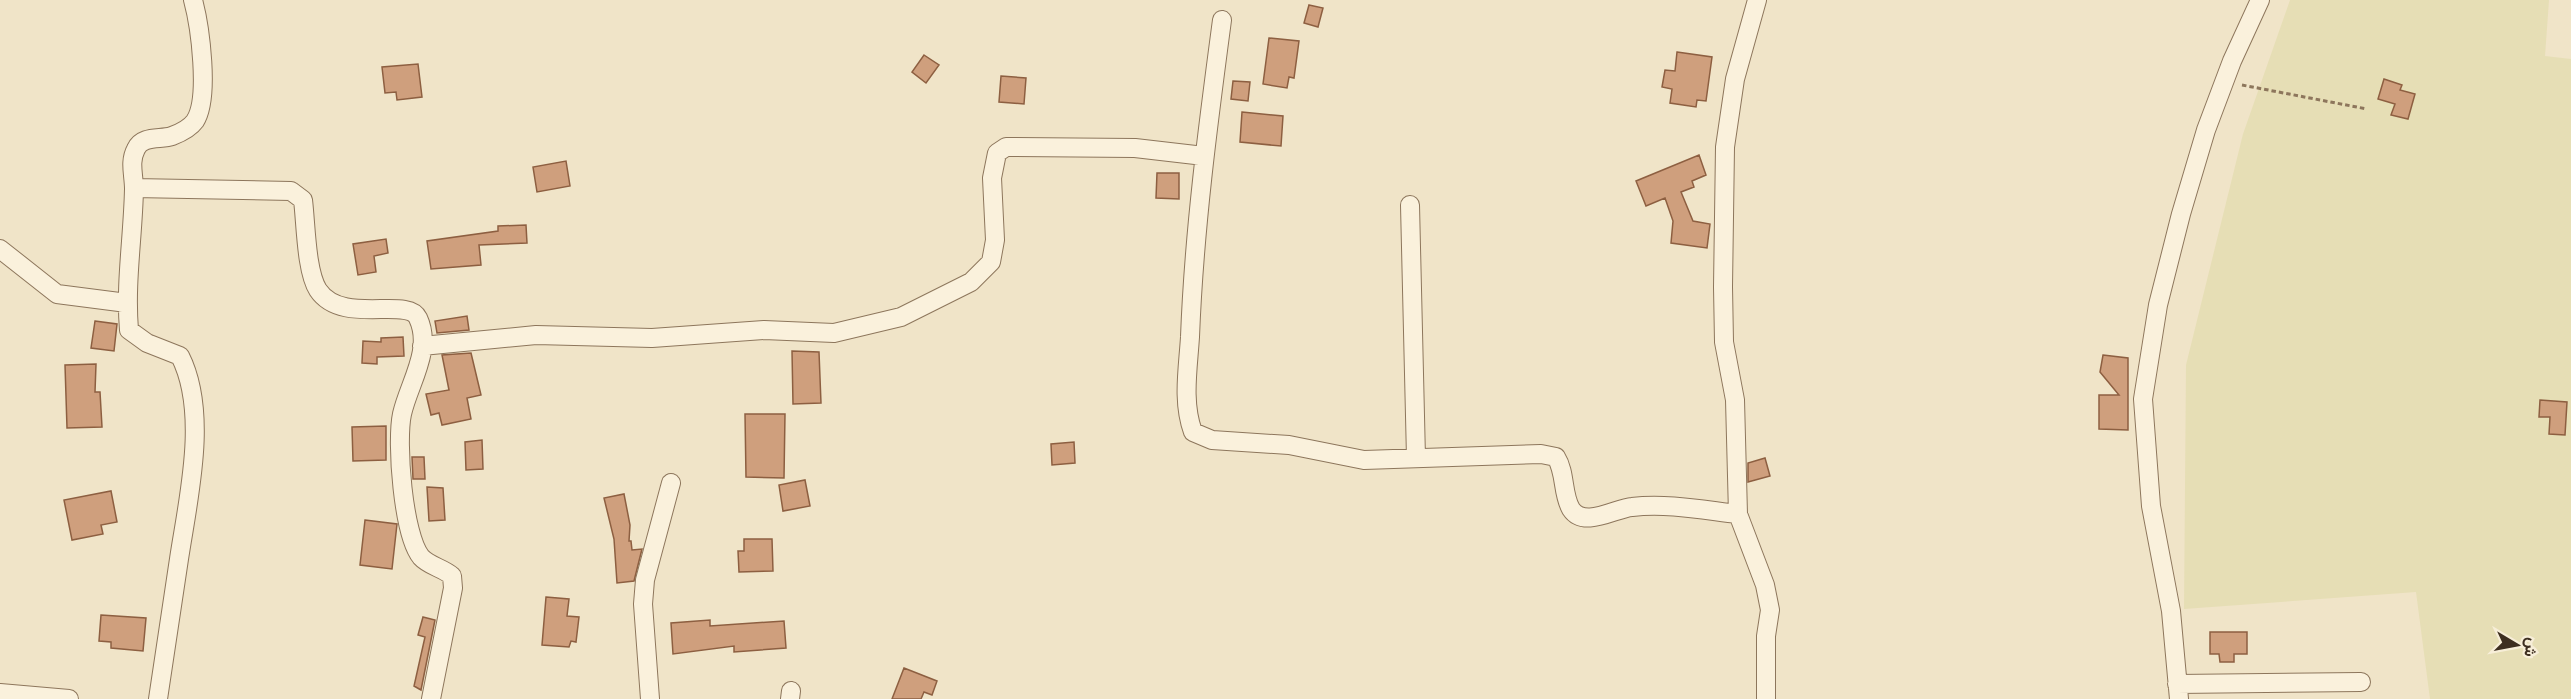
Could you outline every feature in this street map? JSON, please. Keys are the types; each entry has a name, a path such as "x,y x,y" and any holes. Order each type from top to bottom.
{"street":[{"path":"158,699 193,462 193,408 190,381 180,356 147,343 129,330 127,303 134,188 132,160 137,146 154,138 170,137 188,128 196,120 201,98 202,50 200,27 193,0"},
{"path":"1757,0 1735,79 1725,147 1724,331 1735,400 1738,514 1765,585 1770,610 1766,636 1766,699"},
{"path":"2260,0 2232,61 2206,130 2181,214 2158,305 2143,399 2151,506 2171,611 2178,691 2361,682"},
{"path":"1222,20 1204,156 1191,310 1186,414 1193,432 1212,440 1289,445 1364,460 1485,454 1556,457 1563,467 1571,509 1579,516 1593,518 1630,507 1670,506 1738,514"},
{"path":"422,346 536,335 652,338 764,330 834,333 856,329 911,312 971,282 992,262 995,240 992,178 998,153 1006,147 1136,148 1204,156"},
{"path":"134,188 291,191 303,200 313,278 319,291 338,305 353,310 399,308 411,311 418,317 422,346 420,363 402,415 399,439 404,500 416,550 423,560 452,576 453,588 431,699"},
{"path":"1410,205 1416,458"},
{"path":"0,249 57,294 127,303"},
{"path":"650,699 643,604 645,580 671,483"},
{"path":"0,693 69,699"}],"path":[{"path":"2225,82 2367,109"}],"shaded area":[{"path":"2290,0 2549,0 2545,56 2571,59 2571,699 2430,699 2416,592 2184,609 2186,365 2243,134"}],"building":[{"path":"1309,5 1323,8 1318,27 1304,23"},
{"path":"1269,38 1299,41 1294,78 1289,77 1287,88 1263,84"},
{"path":"1677,52 1712,57 1706,101 1697,100 1696,107 1670,103 1672,89 1662,87 1665,70 1675,71"},
{"path":"924,55 939,65 926,83 912,72"},
{"path":"418,64 422,97 397,100 396,92 385,93 382,67"},
{"path":"1001,76 1026,78 1024,104 999,102"},
{"path":"2384,79 2402,85 2400,90 2415,94 2408,119 2391,115 2395,104 2378,99"},
{"path":"1233,81 1250,82 1248,101 1231,99"},
{"path":"1242,112 1283,116 1281,146 1240,142"},
{"path":"1699,155 1706,175 1692,181 1694,187 1681,192 1693,221 1710,224 1707,248 1671,243 1673,221 1665,198 1646,206 1636,181"},
{"path":"566,161 570,186 537,192 533,167"},
{"path":"1157,173 1179,173 1179,199 1156,198"},
{"path":"526,225 527,243 479,245 481,265 431,269 427,241 498,231 498,226"},
{"path":"386,239 388,253 374,256 376,272 358,275 353,244"},
{"path":"467,316 469,330 437,333 435,321"},
{"path":"95,321 117,324 114,351 91,348"},
{"path":"403,337 404,356 377,357 377,364 362,363 363,341 381,342 381,338"},
{"path":"792,351 819,352 821,403 793,404"},
{"path":"471,353 481,395 467,398 471,419 442,425 439,413 431,415 426,394 449,390 442,355"},
{"path":"2103,355 2128,358 2128,430 2099,429 2099,395 2119,395 2100,372"},
{"path":"96,364 95,392 100,392 102,427 67,428 65,365"},
{"path":"2540,400 2567,402 2565,435 2549,434 2550,417 2539,417"},
{"path":"745,414 785,414 784,478 746,477"},
{"path":"386,426 386,460 353,461 352,427"},
{"path":"482,440 483,469 466,470 465,442"},
{"path":"1074,442 1075,463 1052,465 1051,444"},
{"path":"412,457 424,457 425,479 413,479"},
{"path":"1765,458 1770,476 1748,482 1748,463"},
{"path":"805,480 810,506 783,511 779,485"},
{"path":"427,487 443,488 445,520 429,521"},
{"path":"111,491 117,522 101,525 103,534 72,540 64,500"},
{"path":"624,494 630,525 629,541 631,541 632,550 642,549 634,581 617,583 614,539 604,498"},
{"path":"365,520 397,524 392,569 360,565"},
{"path":"744,539 772,539 773,571 739,572 738,551 744,551"},
{"path":"546,597 569,599 567,616 579,617 576,642 571,641 569,647 542,645"},
{"path":"101,615 146,618 143,651 111,648 111,642 99,641"},
{"path":"423,617 435,620 421,690 414,686 425,637 418,635"},
{"path":"710,620 710,626 784,621 786,648 734,652 734,646 673,654 671,623"},
{"path":"2210,632 2247,632 2247,654 2234,654 2234,662 2220,662 2219,654 2210,654"},
{"path":"904,668 937,681 932,695 924,692 921,699 892,699"}]}
